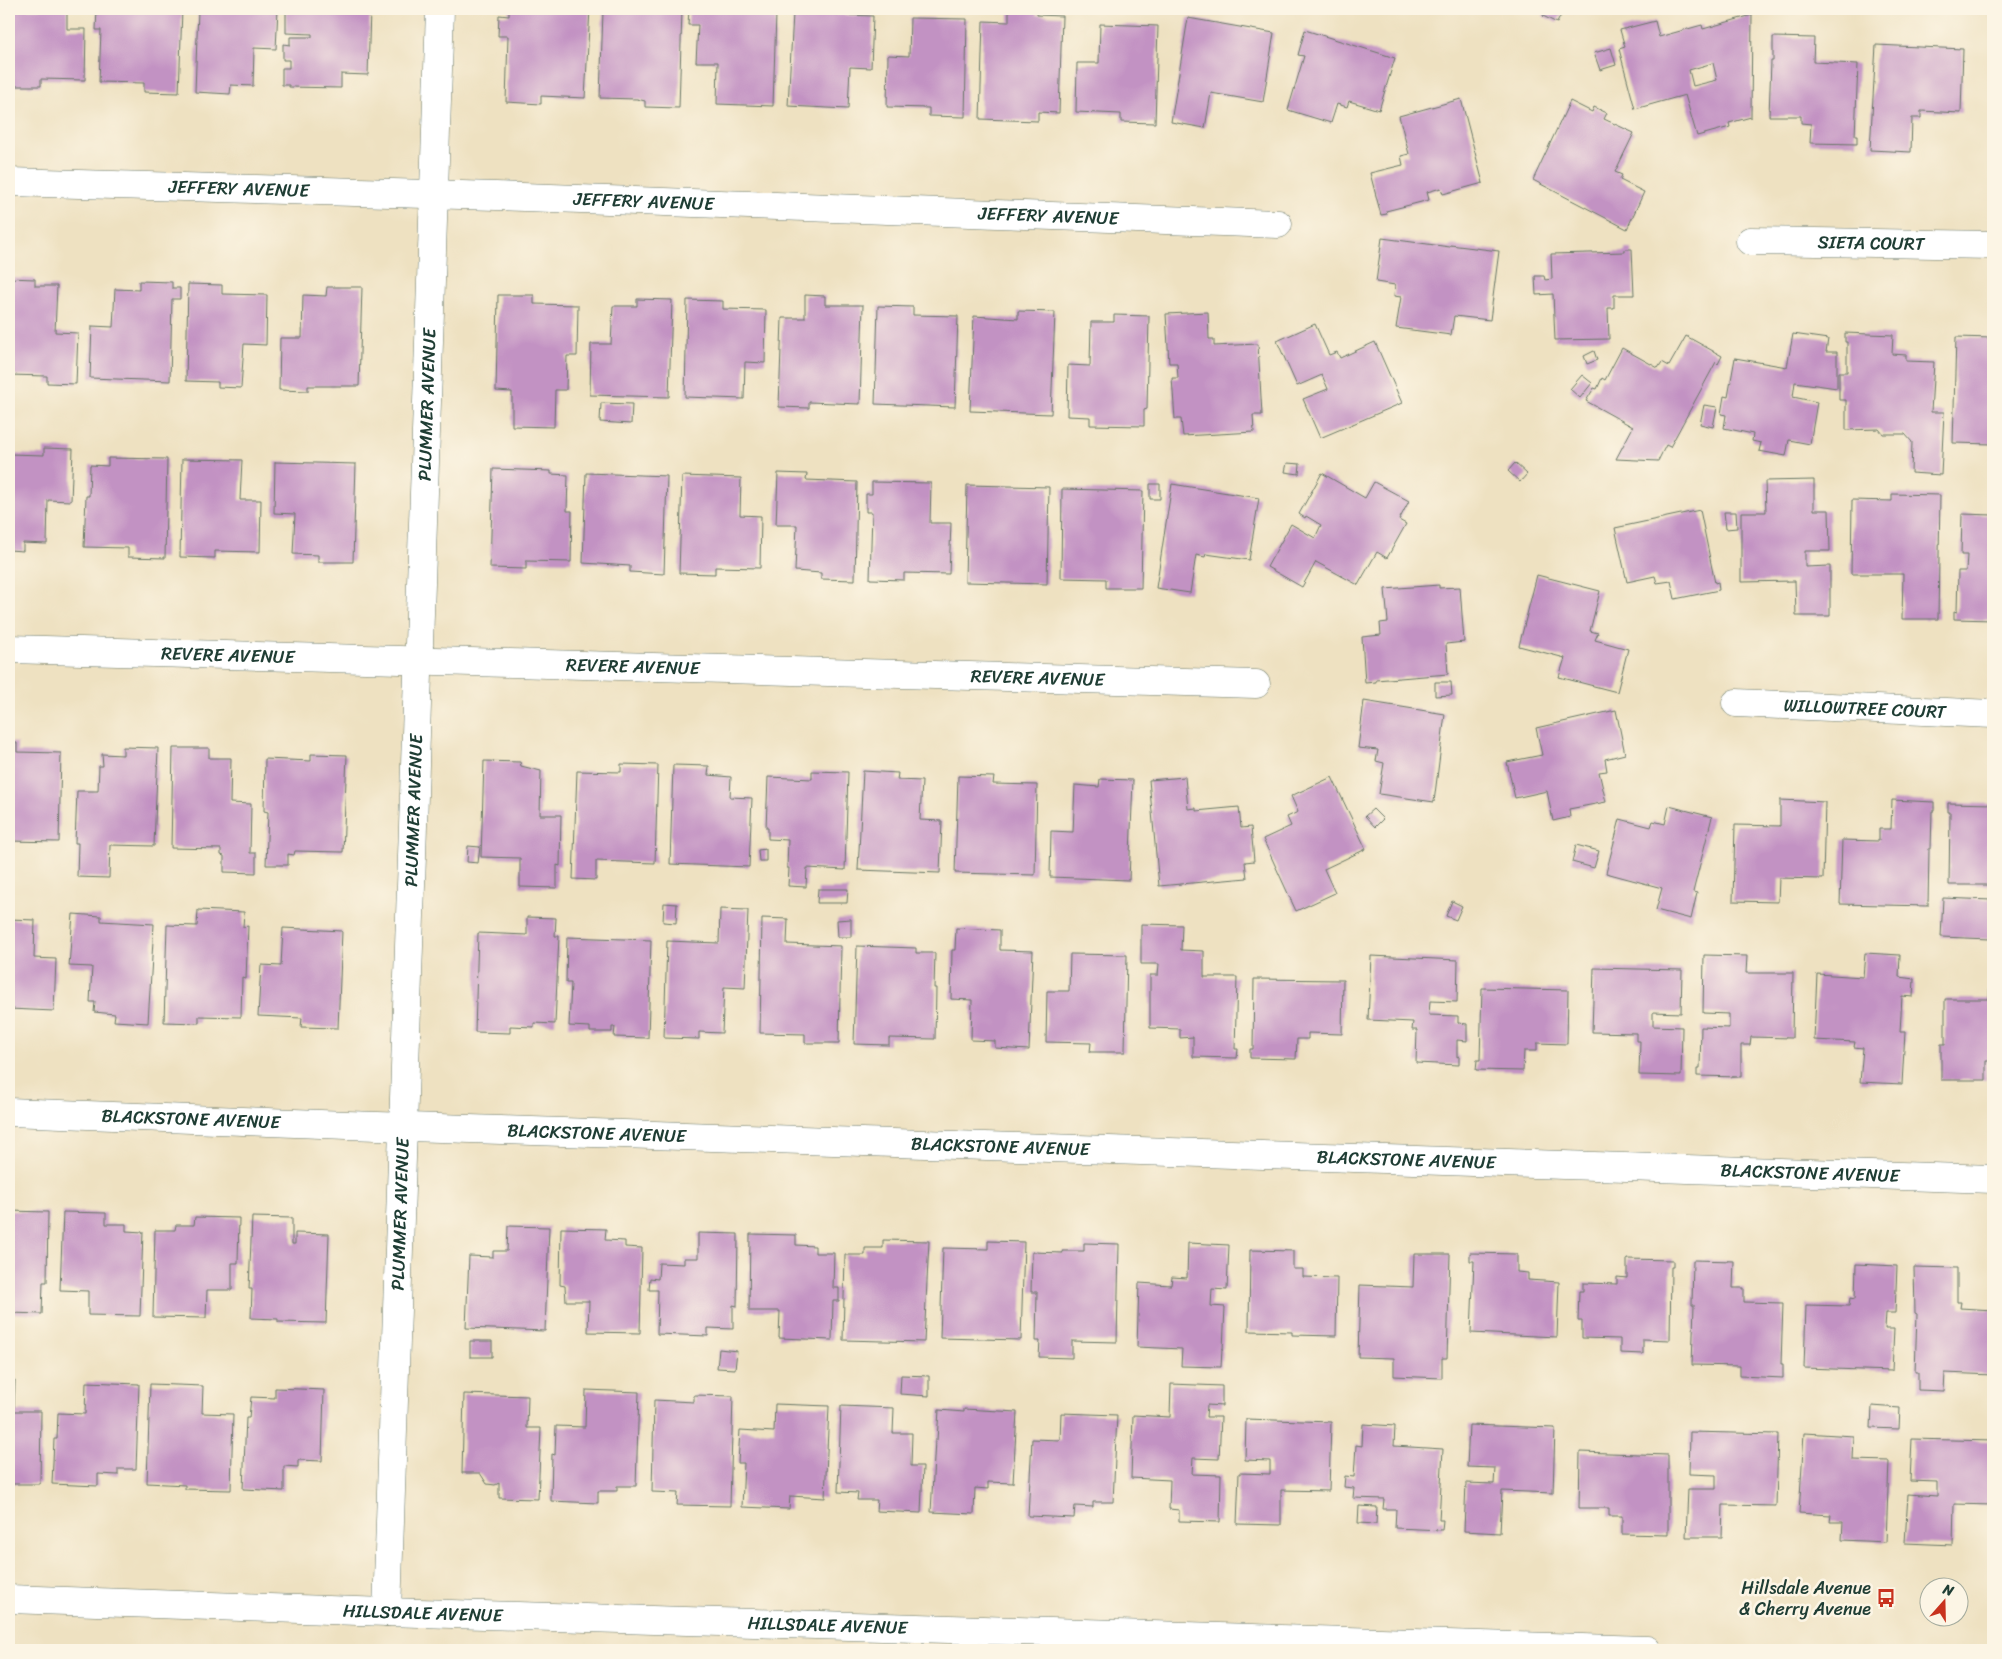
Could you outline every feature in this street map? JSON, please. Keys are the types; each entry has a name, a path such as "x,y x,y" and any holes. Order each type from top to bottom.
{"main road":[{"name":"PLUMMER AVENUE","path":"387,1612 440,9"},
{"name":"JEFFERY AVENUE","path":"9,182 434,194 1278,224"},
{"name":"SIETA COURT","path":"1750,241 1993,245"},
{"name":"REVERE AVENUE","path":"9,649 1256,684"},
{"name":"WILLOWTREE COURT","path":"1736,703 1993,714"},
{"name":"BLACKSTONE AVENUE","path":"9,1112 404,1127 1993,1179"},
{"name":"HILLSDALE AVENUE","path":"9,1598 387,1612 1647,1650"}],"building":[{"path":"9,9 67,9 67,29 86,29 85,80 41,79 41,86 9,86"},
{"path":"97,9 182,9 179,93 144,92 144,83 99,82 101,30 96,30"},
{"path":"198,9 278,9 276,49 254,48 253,86 231,85 230,94 195,92"},
{"path":"286,9 370,9 368,75 341,74 341,88 289,87 289,85 282,85 282,68 289,68 289,60 283,60 283,44 290,45 290,37 312,37 312,34 286,33"},
{"path":"509,9 590,9 585,98 541,96 541,104 506,102 508,36 498,36 499,15 509,16"},
{"path":"623,9 682,10 679,108 645,107 645,101 637,99 600,98 603,11 623,11"},
{"path":"689,9 739,9 739,13 776,14 773,106 717,104 718,62 696,62 698,25 688,25"},
{"path":"1009,9 1037,9 1037,15 1062,16 1059,113 1038,112 1038,121 980,119 983,21 1009,22"},
{"path":"1546,9 1554,9 1562,13 1557,23 1543,16"},
{"path":"793,13 873,16 871,68 850,67 848,109 788,106"},
{"path":"1752,15 1751,117 1729,123 1730,127 1697,136 1685,95 1635,109 1619,49 1625,47 1620,30 1655,21 1659,37 1702,25 1703,29","holes":["1713,63 1717,80 1693,86 1689,70"]},
{"path":"910,18 967,19 965,117 929,116 929,108 887,107 888,55 909,56"},
{"path":"1188,18 1274,33 1263,102 1211,93 1205,128 1171,122"},
{"path":"1100,24 1158,26 1155,123 1121,122 1121,114 1076,112 1077,63 1099,63"},
{"path":"1305,30 1395,58 1379,110 1349,101 1347,107 1337,104 1331,123 1288,110 1304,56 1298,55"},
{"path":"1773,37 1814,38 1813,62 1858,64 1855,136 1857,136 1857,144 1810,143 1811,124 1801,123 1801,116 1769,116"},
{"path":"1876,45 1963,49 1961,113 1921,111 1921,118 1912,118 1911,152 1870,150"},
{"path":"1611,48 1616,65 1600,70 1594,53"},
{"path":"1461,99 1483,183 1443,194 1441,188 1427,192 1429,200 1386,211 1387,214 1381,215 1370,173 1403,165 1401,156 1409,154 1399,116"},
{"path":"1570,101 1592,112 1594,107 1607,113 1604,119 1634,133 1615,172 1622,175 1620,180 1644,192 1627,229 1533,180"},
{"path":"1382,238 1499,251 1490,320 1454,316 1451,335 1396,328 1401,297 1394,296 1395,285 1376,282"},
{"path":"1625,249 1632,249 1634,295 1614,295 1614,308 1608,308 1609,339 1555,340 1553,294 1536,295 1535,276 1544,276 1545,280 1552,279 1551,254 1625,252"},
{"path":"9,278 35,279 35,286 57,286 55,332 78,333 76,384 47,383 47,376 9,375"},
{"path":"139,281 172,282 172,288 180,288 180,299 172,299 170,381 90,378 92,326 113,327 115,289 139,290"},
{"path":"188,284 222,285 222,294 267,295 266,345 244,344 241,388 218,387 218,382 186,381"},
{"path":"327,287 362,287 359,386 308,386 308,391 279,390 280,338 302,338 303,295 326,296"},
{"path":"498,295 534,295 534,304 578,305 577,356 567,356 566,390 555,390 554,427 512,426 512,392 496,391"},
{"path":"805,295 825,296 825,305 863,305 860,404 809,402 809,408 779,407 782,318 805,318"},
{"path":"637,299 672,300 669,397 590,395 591,344 611,344 613,306 637,306"},
{"path":"687,300 723,301 723,309 766,310 765,363 745,362 744,399 685,397"},
{"path":"878,306 913,307 913,315 958,316 955,407 875,404"},
{"path":"1018,311 1055,312 1051,414 970,411 974,316 1018,319"},
{"path":"1208,312 1209,339 1214,339 1214,346 1258,344 1262,415 1253,415 1254,432 1183,436 1181,419 1175,419 1172,378 1178,378 1177,363 1169,363 1166,314"},
{"path":"1114,315 1149,316 1147,409 1144,410 1144,426 1090,425 1090,417 1067,416 1068,365 1090,366 1091,322 1114,322"},
{"path":"1315,324 1329,355 1337,352 1340,358 1375,342 1402,403 1320,438 1303,399 1328,389 1322,375 1297,386 1277,341"},
{"path":"1845,333 1893,335 1892,354 1906,355 1906,361 1934,362 1931,412 1944,412 1941,475 1911,473 1912,442 1905,434 1883,434 1879,429 1846,430 1846,400 1839,400 1839,372 1847,372 1847,342 1845,342"},
{"path":"1793,334 1828,339 1826,352 1837,352 1837,388 1795,382 1793,397 1817,402 1810,444 1789,440 1786,456 1759,451 1761,443 1752,441 1753,434 1724,428 1726,415 1721,414 1724,396 1728,397 1735,358 1787,367"},
{"path":"1686,336 1722,356 1718,364 1716,362 1670,447 1666,445 1658,461 1616,459 1633,427 1586,401 1594,388 1597,389 1602,378 1605,380 1622,348 1658,368 1662,362 1669,366"},
{"path":"1956,337 1993,338 1993,444 1953,443"},
{"path":"1594,351 1597,360 1587,364 1584,356"},
{"path":"1582,375 1592,383 1580,398 1570,389"},
{"path":"601,403 632,404 631,424 600,422"},
{"path":"1704,405 1717,407 1713,427 1700,424"},
{"path":"44,448 73,449 71,501 48,500 47,544 23,543 23,551 9,550 9,454 44,455"},
{"path":"108,458 167,459 165,558 128,557 128,548 84,547 86,496 89,496 90,465 108,466"},
{"path":"182,459 242,460 240,500 261,500 260,552 215,551 215,558 180,557"},
{"path":"275,462 356,464 353,562 318,562 318,555 293,554 295,514 274,513"},
{"path":"1287,463 1300,464 1299,474 1285,472"},
{"path":"1515,463 1527,474 1520,482 1508,471"},
{"path":"493,469 551,471 551,474 568,475 567,511 572,511 571,562 526,561 526,569 490,568"},
{"path":"586,473 667,476 664,574 630,572 630,566 583,563"},
{"path":"778,473 807,474 806,480 857,482 855,580 821,579 821,573 795,571 797,525 776,525"},
{"path":"1322,473 1365,498 1374,482 1409,501 1399,520 1406,524 1387,558 1377,552 1358,585 1316,562 1302,587 1267,567 1291,524 1315,538 1321,525 1299,514"},
{"path":"682,476 741,478 740,515 761,516 760,568 715,567 715,574 679,573"},
{"path":"1814,480 1814,510 1829,510 1830,551 1805,551 1805,567 1830,566 1830,616 1796,616 1795,581 1741,582 1741,512 1766,512 1765,481"},
{"path":"872,482 931,483 930,523 951,523 949,574 904,573 904,580 870,579 872,512 866,512 866,494 872,494"},
{"path":"1150,484 1160,484 1160,499 1150,499"},
{"path":"1172,484 1259,498 1249,560 1206,554 1205,557 1196,555 1190,593 1156,588"},
{"path":"967,485 1049,487 1047,584 965,582"},
{"path":"1062,489 1143,491 1141,588 1106,588 1106,579 1061,578"},
{"path":"1892,494 1940,495 1938,619 1902,619 1903,574 1851,574 1852,500 1892,501"},
{"path":"1700,510 1715,583 1718,582 1719,590 1675,599 1671,581 1657,583 1655,576 1627,582 1615,528"},
{"path":"1724,512 1736,512 1737,528 1726,529"},
{"path":"1962,514 1993,515 1993,620 1954,619 1954,611 1957,612 1958,571 1966,571 1967,555 1961,555"},
{"path":"1537,575 1600,591 1590,631 1598,633 1595,640 1628,649 1617,692 1559,677 1565,658 1519,646"},
{"path":"1439,585 1439,588 1460,587 1464,642 1446,644 1448,674 1376,680 1376,682 1365,683 1362,637 1381,635 1380,623 1388,622 1385,589"},
{"path":"1435,682 1451,682 1452,695 1435,696"},
{"path":"1364,701 1445,714 1434,802 1379,794 1384,763 1376,761 1378,750 1358,748"},
{"path":"1616,710 1625,754 1605,759 1607,771 1599,772 1606,802 1569,809 1570,817 1553,821 1547,791 1515,798 1507,762 1542,755 1536,728"},
{"path":"9,742 17,743 17,752 61,753 59,842 9,841"},
{"path":"123,747 158,748 154,846 110,845 109,878 77,877 78,843 75,843 77,791 98,791 99,766 103,766 102,754 123,755"},
{"path":"173,748 209,748 209,758 231,758 230,803 251,804 250,853 256,853 256,873 224,872 224,856 221,855 221,849 171,848"},
{"path":"311,754 347,755 343,852 295,851 294,855 288,854 288,865 266,865 268,812 264,811 265,759 311,761"},
{"path":"484,761 520,762 521,766 541,771 540,815 561,815 560,866 557,865 557,888 520,887 520,858 481,857"},
{"path":"621,764 658,765 655,863 596,861 596,880 573,879 577,771 621,772"},
{"path":"673,765 709,766 708,775 731,777 730,797 752,798 749,867 670,864"},
{"path":"812,771 848,772 845,870 807,868 806,887 788,886 788,840 768,839 768,828 766,828 768,777 812,779"},
{"path":"863,771 898,773 897,780 922,781 920,820 942,821 940,873 858,870"},
{"path":"958,776 994,777 993,784 1037,785 1035,875 955,873"},
{"path":"1185,777 1188,809 1196,808 1196,811 1239,807 1241,828 1251,827 1254,861 1245,862 1247,878 1159,886 1149,780"},
{"path":"1332,777 1366,849 1324,869 1335,893 1296,911 1263,839 1291,826 1287,817 1298,812 1291,796"},
{"path":"1100,779 1133,780 1129,880 1050,877 1051,831 1073,832 1075,785 1099,787"},
{"path":"1780,800 1825,802 1823,879 1779,878 1778,902 1733,901 1735,825 1780,826"},
{"path":"1892,800 1934,802 1931,849 1929,849 1928,906 1840,904 1842,840 1879,841 1879,829 1891,829"},
{"path":"1948,803 1993,804 1993,885 1949,885 1950,812 1948,812"},
{"path":"1669,806 1712,817 1693,892 1697,893 1691,919 1656,910 1662,888 1606,873 1620,819 1651,827 1653,821 1665,824"},
{"path":"1373,809 1383,819 1375,827 1365,816"},
{"path":"1576,845 1599,851 1594,868 1572,862"},
{"path":"468,846 480,847 478,863 467,862"},
{"path":"766,849 766,861 759,861 758,850"},
{"path":"818,889 848,889 847,903 817,903"},
{"path":"1943,898 1991,900 1990,939 1941,937"},
{"path":"1452,901 1462,906 1456,920 1446,916"},
{"path":"664,903 677,904 676,923 663,922"},
{"path":"720,909 748,910 745,988 724,987 722,1033 699,1032 699,1039 664,1038 667,941 719,943"},
{"path":"198,910 244,912 243,927 248,926 246,979 242,978 241,1017 199,1016 199,1023 164,1022 167,925 197,926"},
{"path":"73,914 101,916 101,921 154,924 148,1023 114,1021 115,1014 94,1012 95,1002 90,1002 92,967 69,966"},
{"path":"527,917 556,918 555,936 559,936 555,1024 534,1023 534,1027 510,1026 510,1033 475,1032 478,933 527,935"},
{"path":"762,918 788,919 787,944 841,946 839,1043 805,1043 805,1034 760,1033"},
{"path":"9,919 35,920 34,958 56,959 54,1011 9,1009"},
{"path":"851,919 851,937 838,937 837,920"},
{"path":"1141,924 1182,925 1181,950 1204,951 1204,977 1237,977 1235,1049 1238,1049 1237,1058 1193,1057 1193,1037 1180,1038 1180,1029 1150,1028 1150,975 1158,975 1159,964 1141,964"},
{"path":"283,928 342,931 338,1028 301,1027 302,1018 258,1016 261,965 281,966"},
{"path":"956,928 1000,930 1000,950 1033,951 1029,1050 995,1048 995,1041 971,1040 972,1000 951,999 952,950 955,950"},
{"path":"567,937 651,940 648,1038 614,1037 615,1027 612,1027 612,1032 590,1032 590,1027 569,1026 571,983 566,983"},
{"path":"857,946 916,948 916,953 935,953 935,1039 889,1038 889,1045 854,1044"},
{"path":"1865,953 1900,955 1899,977 1914,979 1913,997 1902,996 1900,1032 1905,1032 1902,1084 1860,1082 1863,1048 1854,1047 1855,1042 1814,1040 1817,974 1863,977"},
{"path":"1070,954 1127,955 1125,1052 1090,1052 1091,1043 1046,1042 1047,991 1069,991"},
{"path":"1704,955 1747,956 1746,973 1793,973 1792,1038 1751,1037 1750,1045 1741,1045 1741,1077 1697,1076 1697,1068 1700,1068 1701,1027 1729,1028 1729,1014 1703,1013"},
{"path":"1371,956 1458,960 1457,1002 1430,1001 1429,1015 1458,1016 1458,1023 1467,1024 1467,1041 1457,1040 1459,1065 1416,1063 1417,1030 1412,1030 1413,1022 1368,1020"},
{"path":"1990,966 1993,966 1993,1061 1986,1061 1986,1080 1941,1080 1941,1044 1945,1044 1945,999 1989,999"},
{"path":"1594,968 1682,970 1681,1013 1653,1012 1653,1026 1682,1027 1681,1076 1639,1075 1640,1041 1636,1041 1636,1033 1592,1032"},
{"path":"1254,979 1343,980 1342,1034 1308,1033 1308,1039 1297,1039 1296,1059 1250,1058 1250,1049 1253,1049"},
{"path":"1482,988 1568,990 1567,1044 1537,1043 1537,1051 1524,1051 1523,1071 1476,1070 1477,1060 1480,1060"},
{"path":"9,1211 48,1212 47,1282 43,1282 42,1314 9,1313"},
{"path":"63,1212 106,1213 106,1224 126,1224 126,1231 143,1232 140,1316 88,1315 88,1291 60,1290"},
{"path":"195,1217 239,1218 238,1263 232,1263 232,1290 207,1290 206,1318 153,1317 155,1230 175,1230 176,1225 194,1225"},
{"path":"252,1217 292,1218 292,1244 295,1244 295,1233 329,1234 326,1323 278,1322 278,1319 251,1318 252,1289 249,1289"},
{"path":"508,1226 549,1227 545,1331 466,1328 469,1256 493,1257 493,1251 507,1251"},
{"path":"561,1228 606,1229 605,1240 625,1241 625,1247 642,1248 640,1333 588,1332 589,1301 566,1301 565,1286 560,1285"},
{"path":"698,1233 738,1234 737,1306 733,1305 733,1329 708,1328 708,1336 657,1334 658,1290 649,1290 650,1278 658,1279 659,1263 684,1264 684,1258 698,1258"},
{"path":"750,1234 796,1235 796,1245 815,1246 815,1253 834,1253 833,1288 839,1288 839,1301 833,1301 832,1340 779,1338 780,1311 749,1311"},
{"path":"883,1240 929,1241 924,1342 843,1340 845,1255 865,1255 865,1248 883,1248"},
{"path":"988,1241 1024,1242 1021,1340 940,1338 943,1248 988,1249"},
{"path":"1084,1243 1119,1244 1117,1342 1072,1341 1072,1358 1039,1357 1040,1341 1036,1341 1037,1292 1031,1292 1032,1252 1063,1253 1062,1251 1084,1251"},
{"path":"1188,1243 1229,1245 1227,1290 1212,1289 1211,1306 1225,1307 1221,1367 1181,1366 1182,1349 1137,1347 1139,1283 1171,1285 1172,1277 1187,1278"},
{"path":"1250,1250 1293,1251 1293,1269 1303,1269 1303,1277 1337,1278 1336,1336 1292,1335 1292,1332 1249,1331"},
{"path":"1470,1253 1517,1254 1517,1272 1528,1273 1528,1280 1559,1282 1557,1337 1471,1333 1474,1261 1470,1261"},
{"path":"1414,1254 1450,1254 1447,1358 1442,1358 1442,1378 1394,1376 1394,1358 1358,1357 1360,1285 1413,1287"},
{"path":"1627,1259 1673,1260 1673,1267 1671,1267 1670,1340 1643,1339 1643,1354 1620,1353 1620,1339 1582,1338 1582,1321 1578,1321 1579,1291 1583,1291 1583,1283 1617,1284 1617,1277 1627,1278"},
{"path":"1693,1260 1734,1261 1733,1288 1744,1288 1744,1302 1783,1303 1781,1364 1783,1364 1783,1378 1740,1376 1740,1366 1692,1365"},
{"path":"1856,1264 1897,1266 1895,1313 1886,1313 1885,1329 1894,1329 1892,1371 1804,1368 1806,1305 1849,1306 1850,1298 1855,1299"},
{"path":"1914,1267 1957,1268 1957,1302 1961,1302 1960,1308 1993,1310 1993,1375 1945,1373 1944,1391 1918,1390 1918,1372 1915,1372 1917,1314 1915,1313"},
{"path":"470,1341 492,1341 492,1357 470,1357"},
{"path":"719,1349 737,1351 735,1369 717,1368"},
{"path":"901,1375 929,1376 929,1396 900,1394"},
{"path":"9,1379 15,1380 14,1411 41,1411 40,1484 9,1484"},
{"path":"86,1382 139,1384 136,1469 118,1469 118,1475 98,1474 98,1486 52,1484 54,1439 57,1439 58,1413 85,1414"},
{"path":"150,1384 203,1386 202,1413 233,1414 231,1490 185,1489 185,1485 147,1483"},
{"path":"1171,1384 1222,1386 1222,1406 1207,1405 1206,1417 1221,1417 1219,1459 1193,1458 1192,1474 1221,1475 1220,1522 1179,1521 1179,1510 1169,1509 1170,1480 1131,1478 1133,1415 1170,1417"},
{"path":"275,1388 324,1390 322,1461 298,1460 298,1467 284,1466 284,1491 243,1489 246,1418 249,1418 251,1397 275,1398"},
{"path":"586,1390 639,1392 636,1486 617,1486 617,1491 598,1491 598,1503 551,1501 552,1454 555,1455 556,1426 585,1427"},
{"path":"464,1394 528,1396 527,1428 541,1428 538,1499 499,1498 499,1483 495,1485 487,1484 480,1473 462,1473"},
{"path":"694,1395 733,1396 730,1506 677,1505 678,1493 652,1492 654,1400 694,1402"},
{"path":"775,1404 829,1406 825,1498 790,1496 789,1509 742,1507 744,1463 738,1463 740,1430 774,1432"},
{"path":"841,1406 894,1408 893,1433 912,1433 911,1466 923,1466 921,1513 876,1511 877,1500 857,1500 858,1493 838,1492"},
{"path":"1872,1406 1900,1408 1899,1429 1871,1428"},
{"path":"964,1409 1017,1412 1013,1483 988,1482 988,1489 975,1488 974,1514 931,1512 935,1440 937,1440 939,1410 964,1412"},
{"path":"1061,1413 1117,1415 1113,1502 1093,1502 1093,1507 1075,1506 1074,1518 1028,1516 1032,1439 1060,1440"},
{"path":"1246,1419 1331,1422 1329,1491 1281,1490 1281,1525 1237,1524 1239,1473 1270,1474 1270,1461 1245,1460"},
{"path":"1363,1424 1395,1426 1394,1446 1443,1449 1439,1520 1443,1520 1442,1530 1395,1528 1396,1509 1383,1509 1384,1499 1353,1498 1354,1488 1344,1487 1345,1476 1354,1477 1356,1445 1362,1446"},
{"path":"1469,1425 1555,1428 1553,1493 1502,1491 1500,1533 1464,1531 1466,1483 1494,1484 1495,1468 1467,1467"},
{"path":"1690,1432 1778,1434 1776,1506 1723,1505 1722,1537 1686,1537 1688,1489 1716,1489 1716,1475 1689,1474"},
{"path":"1804,1433 1854,1436 1853,1460 1889,1461 1886,1542 1842,1540 1843,1522 1830,1522 1831,1515 1799,1513"},
{"path":"1912,1439 1993,1441 1993,1505 1954,1504 1953,1545 1905,1543 1908,1494 1937,1496 1937,1482 1910,1481"},
{"path":"1580,1452 1668,1455 1668,1535 1622,1534 1622,1516 1609,1516 1609,1508 1579,1508"},
{"path":"1359,1506 1377,1507 1376,1524 1358,1523"}],"place":[{"name":"Hillsdale Avenue & Cherry Avenue","path":"1886,1598"}]}
